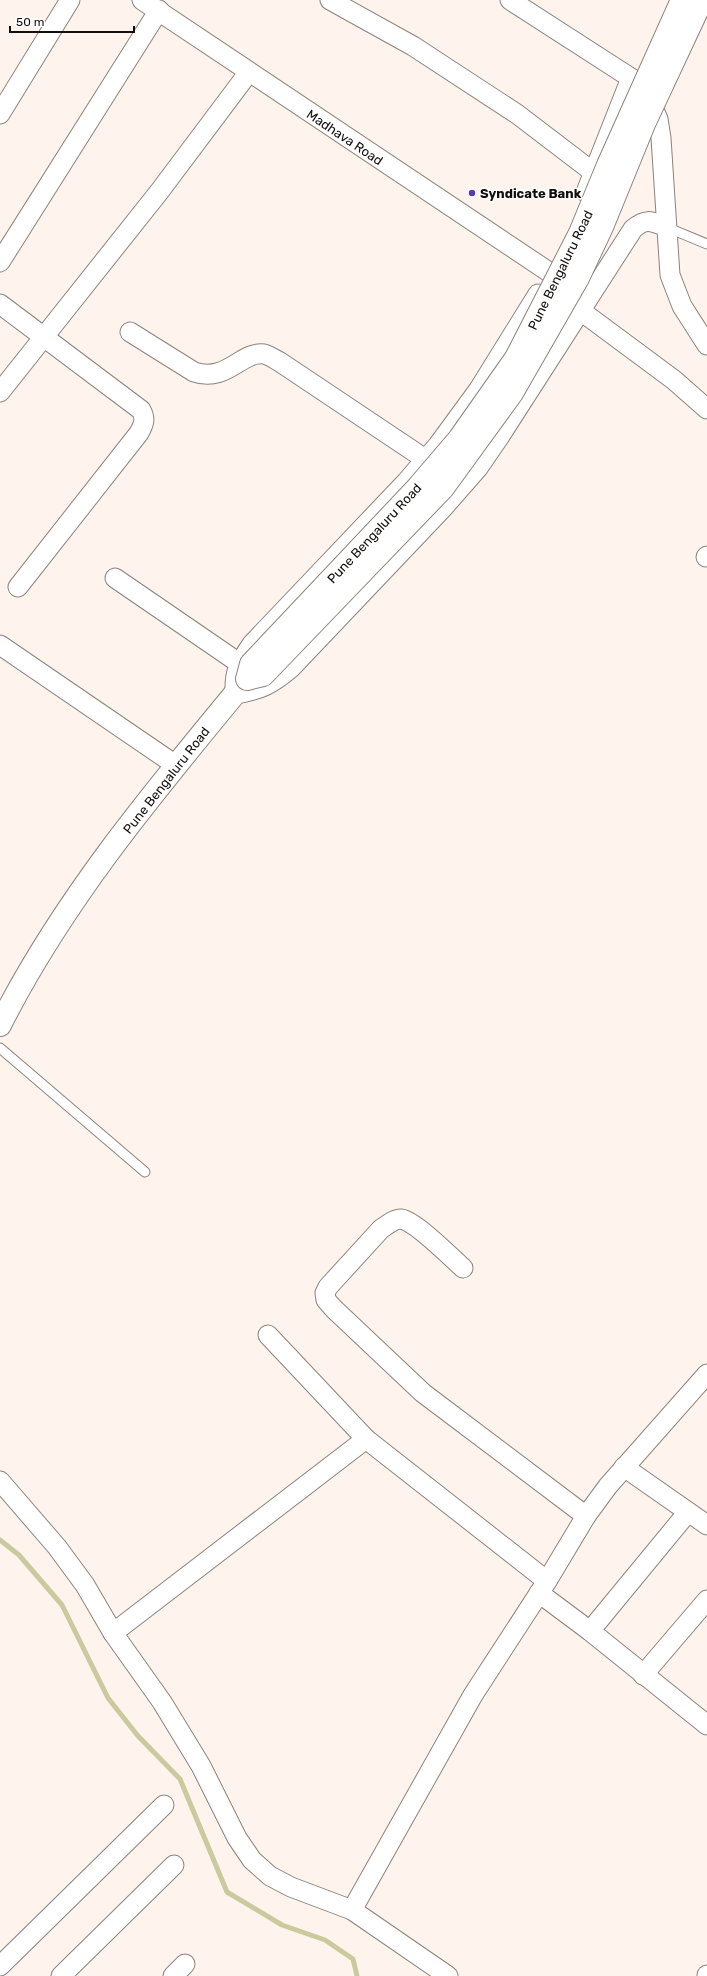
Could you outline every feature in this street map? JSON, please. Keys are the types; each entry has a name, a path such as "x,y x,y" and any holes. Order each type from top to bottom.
{"main road":[{"name":"Pune Bengaluru Road","path":"0,1025 20,986 86,883 177,766 251,664 418,487 459,439 516,358 580,232 608,165 682,0"},
{"path":"240,679 263,675 443,488 512,393 581,272 602,227 644,124 702,0"}],"street":[{"path":"0,114 70,0"},
{"name":"Madhava Road","path":"142,0 549,272"},
{"path":"330,0 413,46 517,114 593,172"},
{"path":"510,0 631,78 647,94 658,119 666,198 666,227 670,275 682,306 707,345"},
{"path":"0,262 159,10"},
{"path":"0,392 159,192 249,72"},
{"path":"240,679 252,644 406,482 438,445 479,389 531,307 549,272 578,212 631,78"},
{"path":"115,578 240,679 258,690 278,679 291,668 443,508 478,468 582,311 633,229 640,223 649,221 666,227"},
{"path":"0,304 43,338 142,410 144,417 144,424 139,433 18,587"},
{"path":"582,311 674,380 707,409"},
{"path":"130,332 194,372 205,375 218,373 250,356 264,354 280,362 425,459"},
{"path":"0,645 177,766"},
{"path":"463,1268 411,1223 400,1219 390,1222 382,1229 328,1287 325,1293 326,1300 423,1393 586,1516"},
{"path":"268,1335 366,1439 543,1587 590,1631 643,1675 704,1717"},
{"path":"352,1910 473,1695 543,1587 586,1516 624,1468 707,1374"},
{"path":"113,1633 366,1439"},
{"path":"624,1468 707,1525"},
{"path":"0,1482 57,1547 85,1585 113,1633 162,1702 201,1766 237,1838 252,1860 270,1876 291,1887 352,1910 448,1976"},
{"path":"590,1631 688,1512"},
{"path":"643,1675 707,1600"},
{"path":"0,1966 164,1805"},
{"path":"61,1976 174,1865"}],"lane":[{"path":"666,227 707,244"},
{"path":"0,1048 145,1172"}],"waterway":[{"path":"0,1540 19,1555 62,1605 108,1698 138,1736 180,1779 227,1892 282,1925 325,1940 353,1959 357,1976"}],"railway":[{"path":"686,0 707,21"}],"place":[{"name":"Syndicate Bank","path":"472,193"}]}
